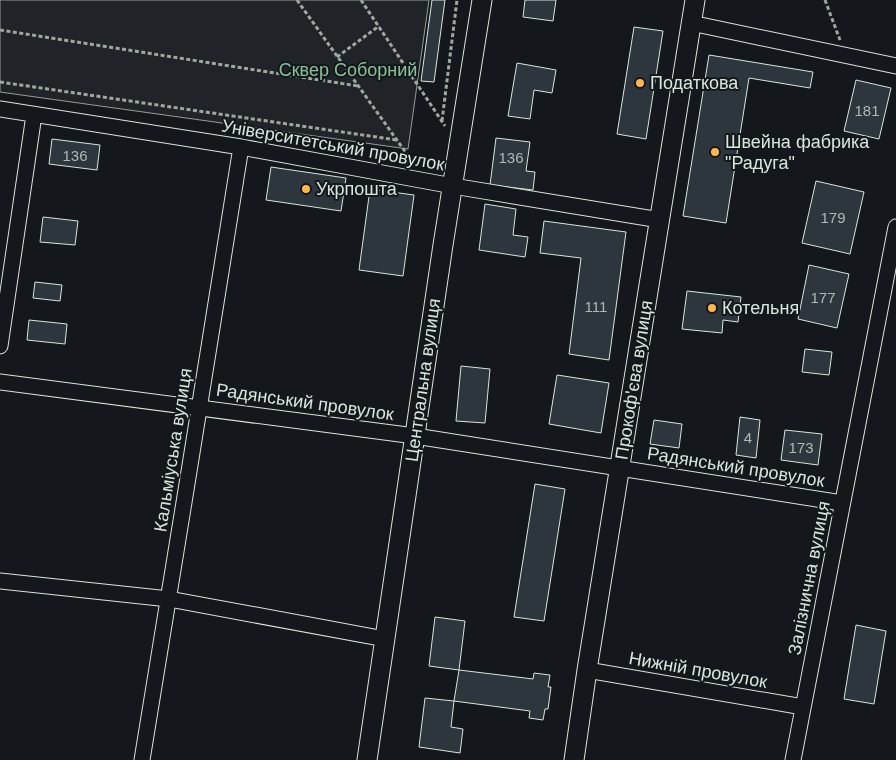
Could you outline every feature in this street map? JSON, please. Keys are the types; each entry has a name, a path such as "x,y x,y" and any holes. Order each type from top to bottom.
{"street":[{"name":"Центральна вулиця","path":"367,760 482,0"},
{"name":"Прокоф'єва вулиця","path":"574,760 586,670 695,0"},
{"path":"691,23 896,66"},
{"name":"Університетський провулок","path":"0,110 241,146 453,186 660,220"},
{"path":"0,346 34,115"},
{"name":"Кальміуська вулиця","path":"142,760 241,146"},
{"name":"Залізнична вулиця","path":"793,760 896,227"},
{"name":"Радянський провулок","path":"0,382 415,436 842,502"},
{"path":"0,581 169,598 385,639"},
{"name":"Нижній провулок","path":"586,670 803,708"}],"path":[{"path":"297,0 426,181"},
{"path":"361,0 459,148"},
{"path":"442,121 457,0"},
{"path":"825,0 847,57"},
{"path":"338,57 378,26"},
{"path":"0,30 358,86"},
{"path":"0,82 397,140"}],"green space":[{"name":"Сквер Соборний","path":"0,0 429,0 408,149 0,92"}],"building":[{"path":"432,0 445,0 434,82 421,81"},
{"path":"525,0 556,0 553,21 523,17"},
{"name":"Податкова","path":"634,27 663,31 646,139 617,134"},
{"name":"Швейна фабрика \"Радуга\"","path":"709,55 813,72 810,88 749,78 726,223 683,216"},
{"path":"517,63 556,70 552,93 534,90 530,119 508,116"},
{"path":"856,80 891,88 879,139 844,131"},
{"path":"496,138 530,142 526,171 535,172 533,190 490,185"},
{"path":"52,139 100,145 97,170 49,164"},
{"name":"Укрпошта","path":"271,167 346,178 341,211 266,200"},
{"path":"816,181 864,192 850,254 802,243"},
{"path":"370,189 414,195 403,276 359,270"},
{"path":"485,204 516,209 513,235 528,237 525,257 479,250"},
{"path":"43,217 78,221 75,245 40,242"},
{"path":"544,221 626,232 609,360 569,354 581,258 540,253"},
{"path":"809,265 849,274 837,328 798,319"},
{"path":"35,282 62,285 60,301 33,298"},
{"name":"Котельня","path":"687,291 741,297 738,322 723,320 722,333 682,329"},
{"path":"29,320 67,324 65,344 27,340"},
{"path":"805,349 832,352 829,375 802,372"},
{"path":"461,366 490,369 485,423 456,421"},
{"path":"557,375 609,383 601,433 549,424"},
{"path":"740,417 760,420 756,458 736,455"},
{"path":"654,420 682,424 679,448 650,444"},
{"path":"785,430 822,434 818,465 781,460"},
{"path":"535,484 565,489 544,621 514,617"},
{"path":"435,617 465,621 459,670 429,666"},
{"path":"856,625 886,631 874,704 844,699"},
{"path":"459,670 533,679 534,673 550,675 548,687 551,687 548,709 545,709 543,720 529,718 530,711 454,701"},
{"path":"425,698 454,701 451,727 463,729 460,753 419,747"}],"place":[{"name":"Податкова","path":"640,83"},
{"name":"Швейна фабрика \"Радуга\"","path":"715,152"},
{"name":"Укрпошта","path":"306,189"},
{"name":"Котельня","path":"712,308"}]}
